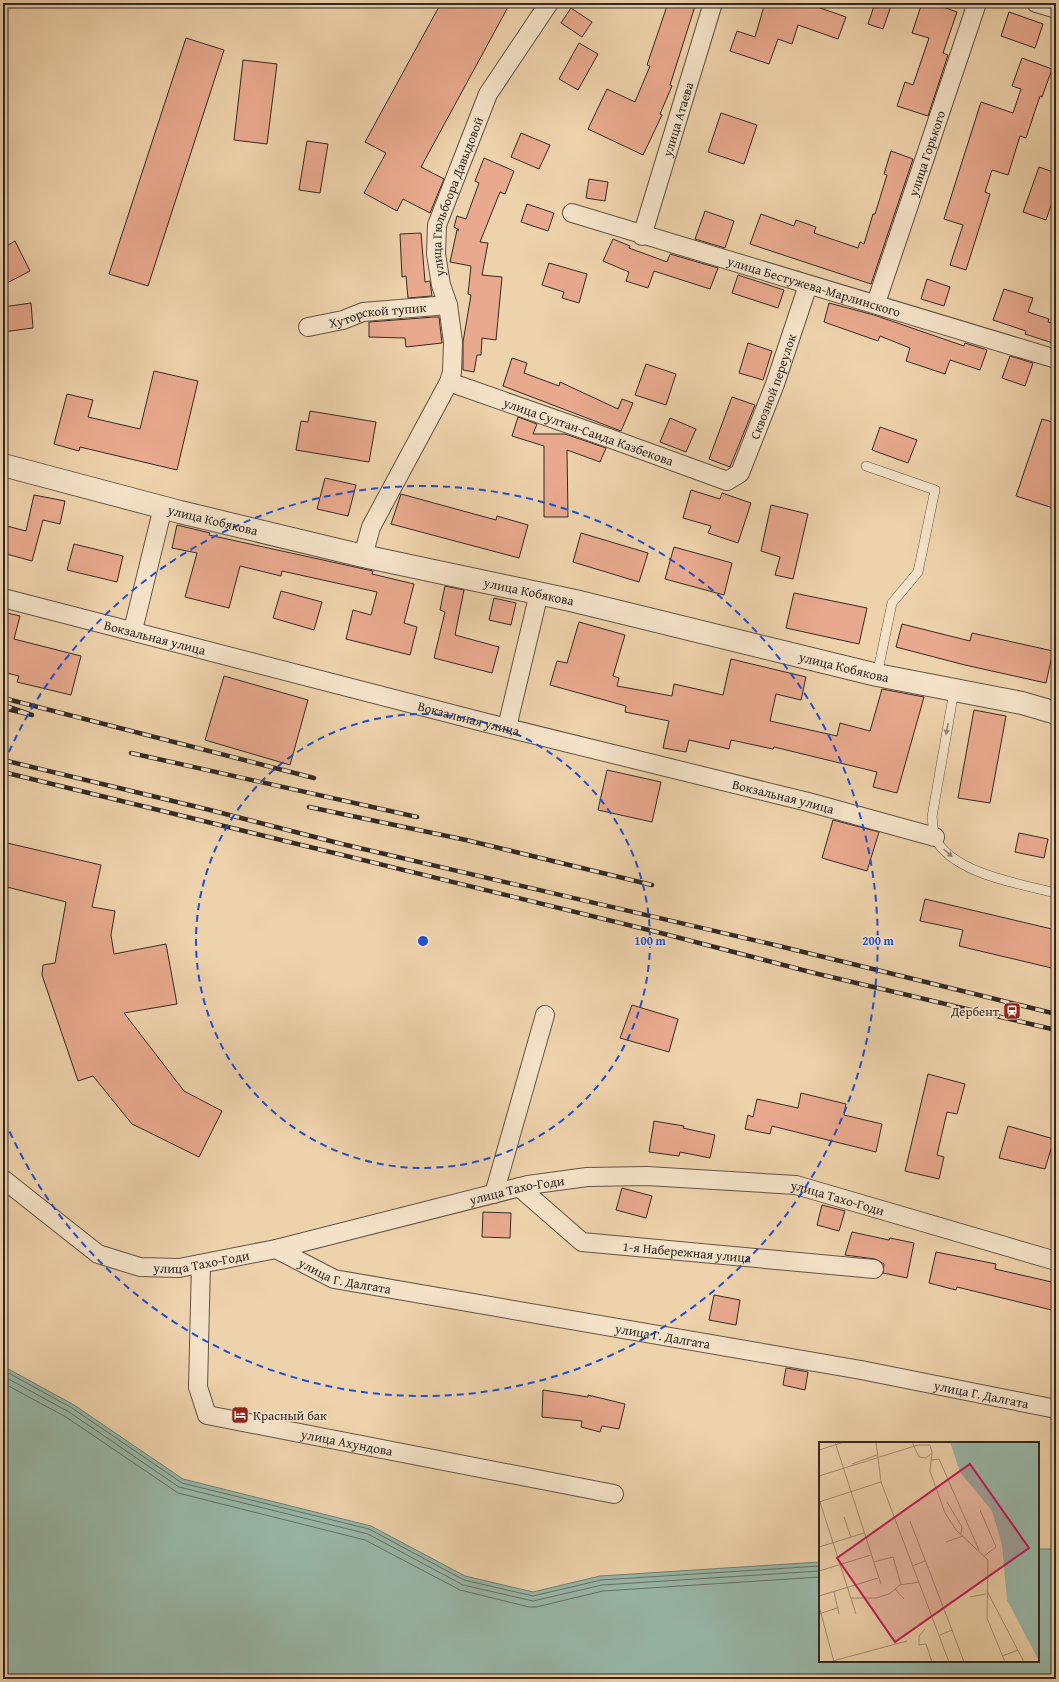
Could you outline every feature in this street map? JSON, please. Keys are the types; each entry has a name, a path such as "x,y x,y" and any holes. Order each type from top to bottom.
{"street":[{"name":"улица Гюльбоора Давыдовой","path":"363,556 371,527 449,382 452,372 453,358 448,306 441,285 436,254 437,225 488,94 548,3"},
{"name":"улица Атаева","path":"642,236 713,3"},
{"name":"улица Горького","path":"876,304 977,3"},
{"path":"1036,3 1056,9"},
{"name":"улица Бестужева-Марлинского","path":"572,214 1056,359"},
{"name":"Сквозной переулок","path":"727,482 740,473 774,384 808,285"},
{"name":"Хуторской тупик","path":"308,327 343,320 370,311 448,306"},
{"name":"улица Султан-Саида Казбекова","path":"449,382 620,442 727,482"},
{"name":"улица Кобякова","path":"3,465 163,507 363,556 539,593 878,675 1022,703 1056,713"},
{"path":"133,630 163,507"},
{"path":"507,727 539,593"},
{"name":"Вокзальная улица","path":"3,598 133,630 507,727 808,802 935,837"},
{"path":"494,1194 545,1015"},
{"name":"улица Тахо-Годи","path":"3,1179 98,1254 140,1267 180,1268 276,1249 519,1187 587,1177 647,1176 796,1185 1056,1261"},
{"name":"1-я Набережная улица","path":"519,1187 582,1242 874,1269"},
{"name":"улица Г. Далгата","path":"276,1249 334,1279 861,1370 1056,1409"},
{"name":"улица Ахундова","path":"201,1264 198,1387 207,1415 614,1494"}],"lane":[{"path":"866,466 935,490 918,572 892,603 878,675"},
{"path":"954,691 932,817 935,837 950,855 990,876 1056,893"}],"water":[{"path":"3,1366 74,1405 183,1479 371,1526 465,1576 533,1592 600,1576 819,1562 819,1662 1039,1662 1039,1549 1056,1549 1056,1679 3,1679"}],"building":[{"path":"441,3 502,3 508,7 421,167 444,179 430,213 403,199 397,211 364,193 386,153 365,142"},
{"path":"668,3 696,3 670,85 672,86 660,114 662,115 643,155 588,129 607,89 635,102 650,66 647,65"},
{"path":"765,3 806,3 846,17 838,39 798,25 792,44 778,39 769,64 730,51 737,31 755,37"},
{"path":"875,3 892,3 883,29 868,24"},
{"path":"922,3 932,3 957,12 943,53 948,55 928,116 897,106 905,82 913,85 929,38 912,33"},
{"path":"571,8 592,22 582,37 561,23"},
{"path":"1009,12 1043,24 1035,48 1001,36"},
{"path":"186,38 224,50 148,286 109,274"},
{"path":"579,43 598,54 578,90 559,79"},
{"path":"1022,58 1052,69 1042,97 1040,96 1026,138 1020,136 1008,175 992,170 985,192 990,194 966,270 950,265 963,225 944,219 981,102 1013,113 1021,89 1012,86"},
{"path":"243,60 277,64 267,144 234,140"},
{"path":"721,113 757,125 744,164 708,152"},
{"path":"521,133 550,145 539,169 511,157"},
{"path":"307,141 328,144 320,193 299,190"},
{"path":"891,151 913,159 871,284 750,244 761,214 794,226 796,220 816,227 814,233 858,248 860,242 864,244 873,214 875,214 887,175 884,174"},
{"path":"484,158 514,171 505,194 500,192 480,242 488,243 482,275 502,277 496,340 482,338 481,355 477,355 474,372 463,370 463,342 471,295 468,294 471,266 450,262 457,230 459,230 454,227 457,216 466,219 479,183 475,181"},
{"path":"1039,167 1056,173 1056,191 1046,220 1023,212"},
{"path":"589,179 608,182 605,201 586,198"},
{"path":"527,204 554,213 548,231 521,222"},
{"path":"705,211 734,221 725,248 695,239"},
{"path":"421,233 425,282 430,281 432,296 408,298 406,276 402,277 400,234"},
{"path":"613,239 630,246 629,248 667,262 670,254 718,268 710,289 654,271 648,288 626,281 629,272 603,261"},
{"path":"15,241 30,271 3,285 3,248"},
{"path":"549,263 587,274 579,303 562,298 564,292 542,285"},
{"path":"738,275 784,290 778,308 732,293"},
{"path":"927,279 950,287 944,306 921,299"},
{"path":"1004,289 1033,298 1028,312 1049,319 1048,322 1056,324 1056,344 1025,334 1026,331 993,320"},
{"path":"31,303 33,328 3,332 3,307"},
{"path":"829,303 874,315 964,346 965,343 987,350 980,370 950,360 945,374 906,361 910,348 880,336 878,341 824,322"},
{"path":"439,317 442,343 406,347 405,338 369,337 369,322"},
{"path":"748,343 772,351 763,380 739,373"},
{"path":"1010,356 1033,363 1025,386 1002,378"},
{"path":"512,358 527,363 524,373 559,386 560,382 618,409 622,399 633,403 621,431 503,386"},
{"path":"646,364 676,374 666,405 635,395"},
{"path":"154,371 198,381 177,470 80,447 79,451 54,444 67,394 93,400 88,417 140,429"},
{"path":"732,397 755,405 730,467 709,459"},
{"path":"310,411 376,422 369,462 296,450 301,421 308,422"},
{"path":"518,417 537,424 533,434 565,434 606,448 600,462 567,450 568,517 544,517 544,446 512,436"},
{"path":"670,418 696,429 686,452 660,442"},
{"path":"1042,419 1056,423 1056,509 1016,496"},
{"path":"880,427 917,440 908,463 872,450"},
{"path":"325,478 356,485 348,516 317,509"},
{"path":"691,490 720,499 722,493 751,503 738,543 708,533 711,526 683,518"},
{"path":"401,494 496,520 497,516 528,525 519,558 391,524"},
{"path":"34,495 65,501 60,524 43,520 32,561 3,553 3,525 26,531"},
{"path":"771,505 808,514 793,579 775,575 780,557 761,551"},
{"path":"177,525 210,533 209,535 373,571 372,574 414,584 404,623 417,627 410,655 346,639 353,610 371,615 377,592 282,571 281,576 240,566 229,608 185,597 197,553 172,548"},
{"path":"581,533 648,553 639,582 573,562"},
{"path":"74,544 123,556 117,582 67,570"},
{"path":"674,547 732,563 724,595 665,579"},
{"path":"445,586 464,590 455,635 499,647 492,673 434,658 445,612 440,610"},
{"path":"281,591 322,602 314,630 273,618"},
{"path":"794,593 867,608 859,644 786,628"},
{"path":"494,598 516,603 511,625 489,620"},
{"path":"3,612 20,616 14,639 81,656 71,695 17,682 19,676 3,672"},
{"path":"579,622 625,635 613,676 619,678 617,686 672,696 674,684 723,695 731,659 806,677 801,700 776,694 770,721 837,736 840,723 870,731 882,689 924,697 897,793 873,787 877,772 774,747 773,749 731,740 729,749 689,740 686,752 663,748 669,721 625,712 626,706 550,685 557,661 567,663"},
{"path":"902,624 970,641 972,633 1053,651 1046,683 965,665 896,647"},
{"path":"224,676 308,700 290,765 205,740"},
{"path":"974,710 1006,716 990,803 958,798"},
{"path":"607,770 661,782 652,822 598,810"},
{"path":"833,820 879,832 867,871 822,858"},
{"path":"1019,833 1048,839 1044,858 1015,852"},
{"path":"3,842 101,865 92,907 115,911 111,935 114,954 166,944 177,1004 124,1013 184,1091 222,1111 199,1157 132,1124 93,1076 78,1081 42,975 43,965 55,963 66,902 3,886"},
{"path":"925,899 1056,930 1056,969 959,946 963,930 920,921"},
{"path":"632,1005 678,1019 669,1052 620,1038"},
{"path":"928,1074 965,1084 957,1114 947,1112 937,1155 944,1157 939,1179 905,1171"},
{"path":"801,1093 846,1104 844,1115 882,1124 876,1152 772,1126 770,1134 745,1129 748,1115 753,1117 757,1099 798,1108"},
{"path":"654,1121 684,1126 683,1128 715,1135 710,1158 680,1152 679,1156 649,1152"},
{"path":"1008,1126 1054,1139 1045,1169 999,1158"},
{"path":"622,1188 652,1196 646,1218 616,1210"},
{"path":"822,1205 845,1211 839,1231 817,1225"},
{"path":"483,1212 511,1213 510,1238 482,1237"},
{"path":"852,1232 889,1240 890,1238 914,1243 907,1278 883,1273 884,1264 875,1259 845,1255"},
{"path":"936,1252 996,1264 995,1269 1056,1283 1056,1311 957,1287 956,1290 929,1283"},
{"path":"714,1295 740,1300 736,1325 709,1320"},
{"path":"786,1368 808,1372 805,1390 783,1385"},
{"path":"543,1390 588,1397 588,1395 625,1404 619,1429 602,1426 600,1432 581,1427 582,1421 542,1417"}],"railway":[{"path":"3,698 314,778"},
{"path":"3,705 32,715 3,708"},
{"path":"131,753 417,817"},
{"path":"3,760 210,810 342,844 779,946 1056,1014"},
{"path":"3,772 657,932 814,973 1056,1030"},
{"path":"309,807 466,840 652,885"}],"place":[{"name":"Дербент","path":"1012,1011"},
{"name":"Красный бак","path":"240,1415"}]}
